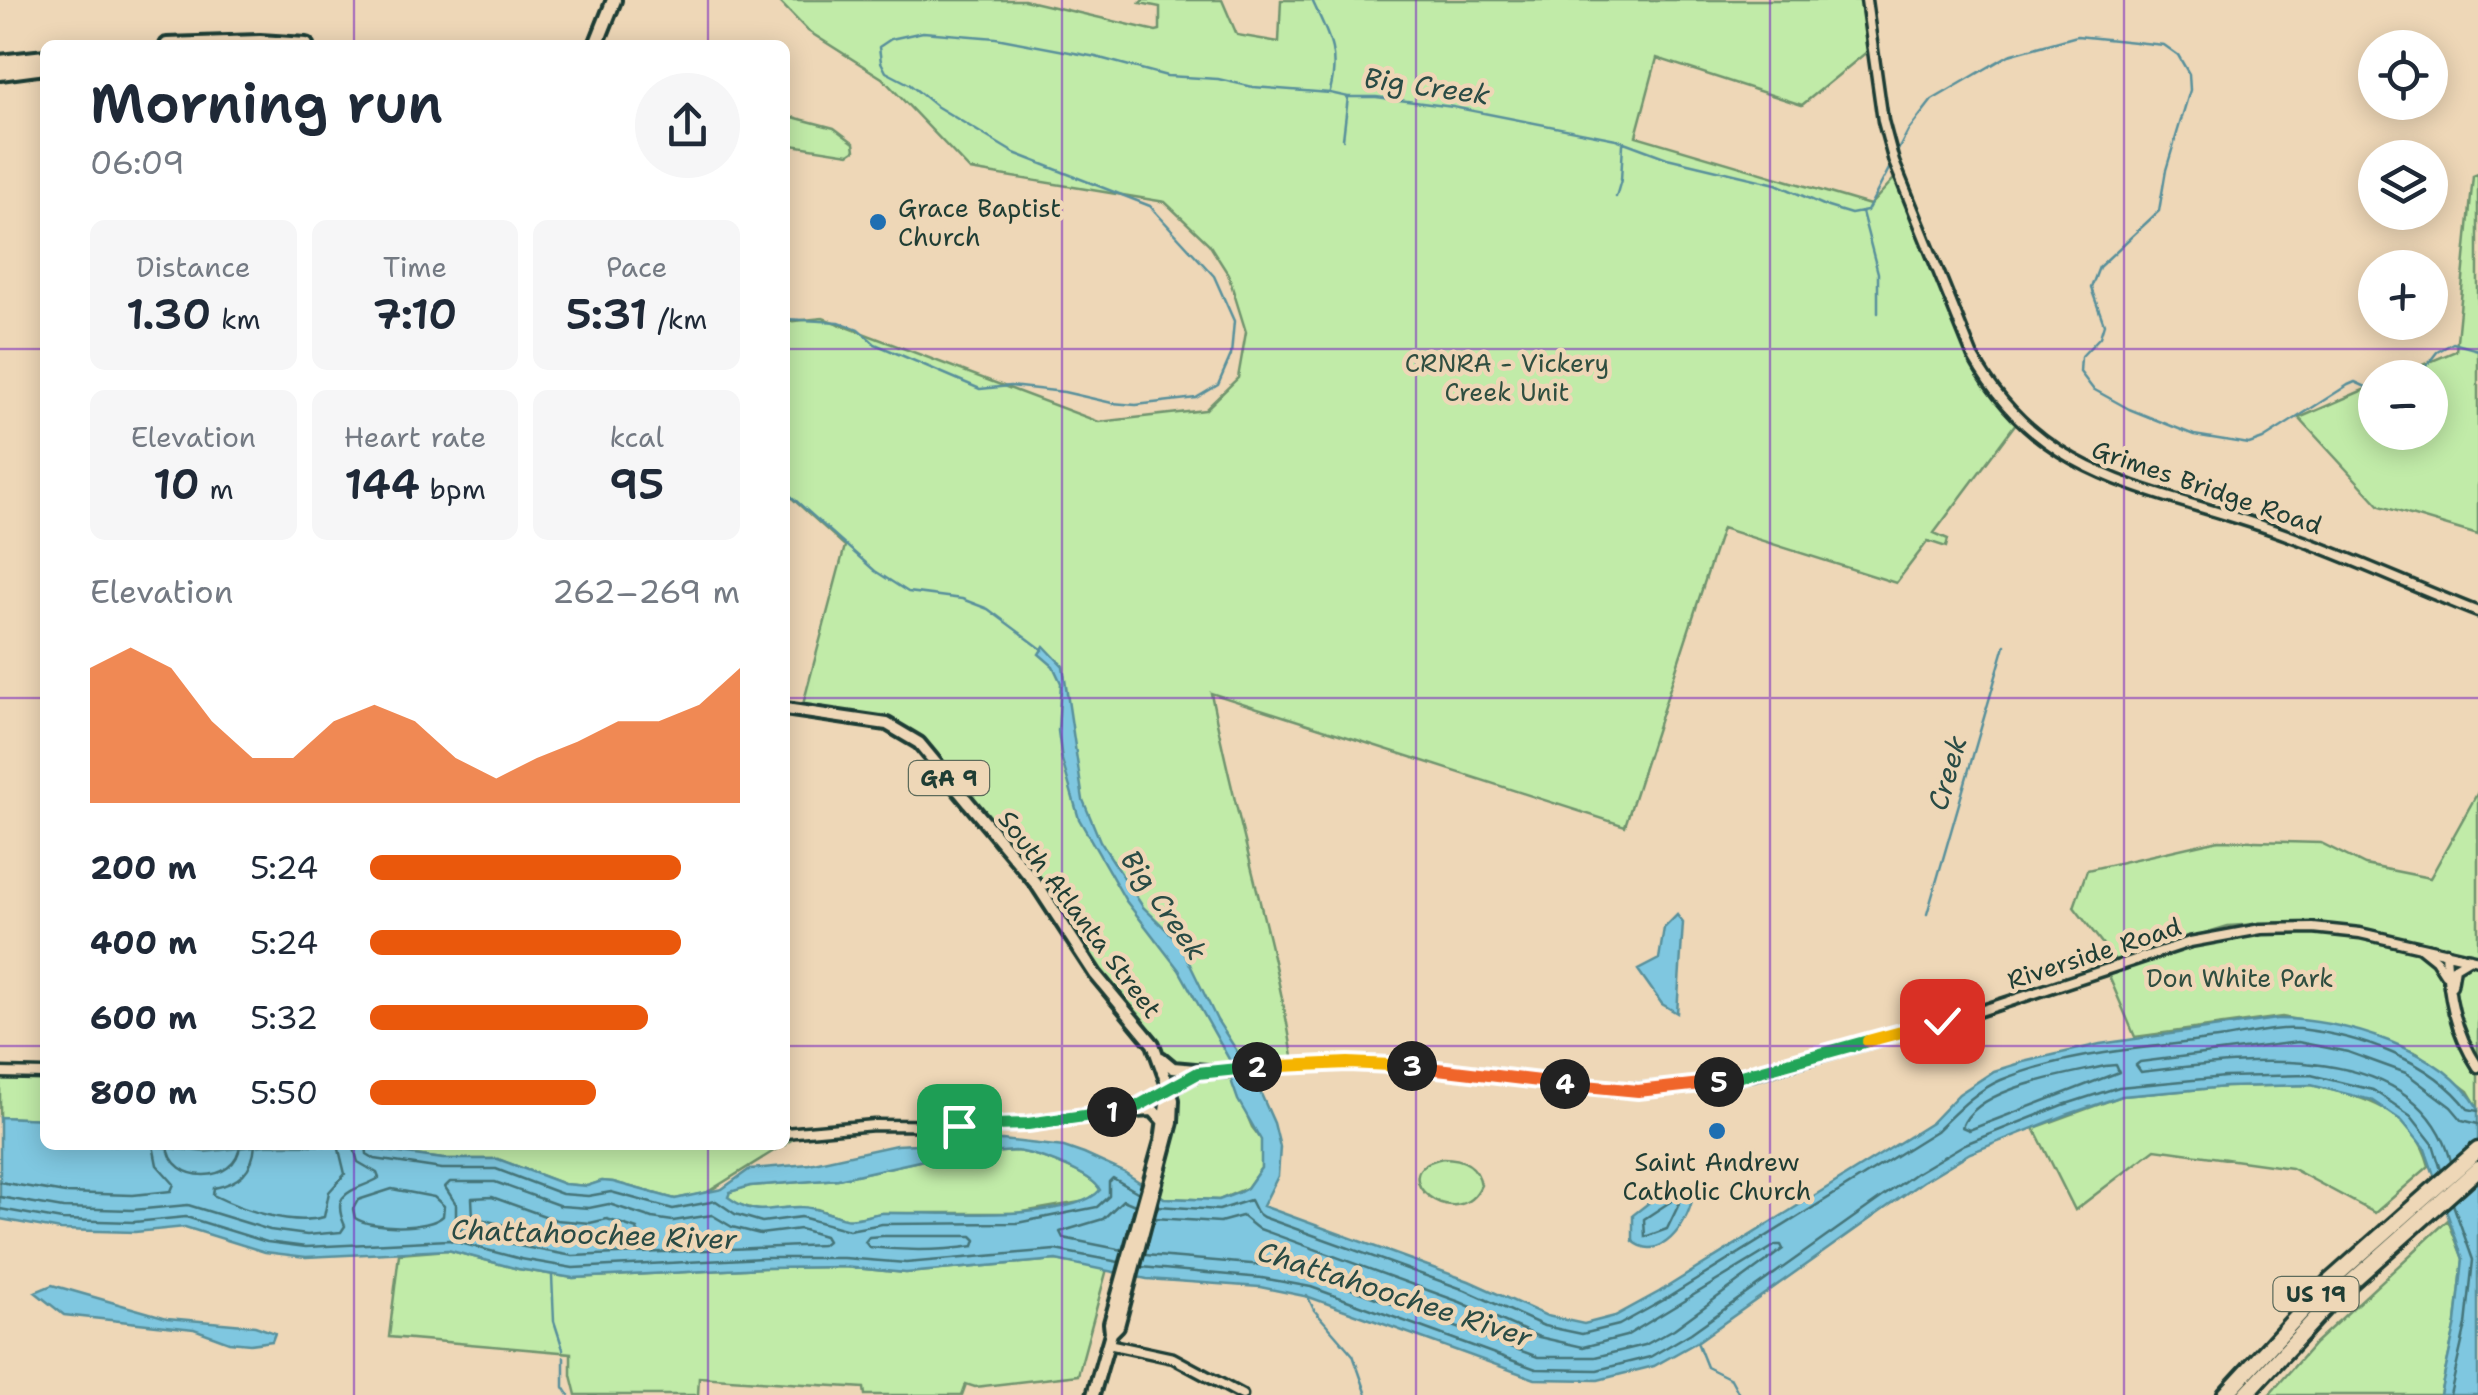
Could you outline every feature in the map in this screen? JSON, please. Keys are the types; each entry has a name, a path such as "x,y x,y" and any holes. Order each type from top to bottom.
{"highway":[{"path":"598,40 614,0"},
{"path":"0,62 40,58"},
{"path":"0,72 40,68"},
{"name":"US 19","path":"2245,1395 2326,1305 2478,1150"},
{"name":"US 19","path":"2226,1395 2316,1295 2419,1210 2478,1169"}],"main road":[{"name":"South Atlanta Street","path":"790,709 887,724 918,743 1037,885 1095,974 1158,1053 1173,1112 1164,1144"},
{"path":"1158,1053 1173,1068 1206,1071"},
{"name":"South Atlanta Street","path":"1164,1144 1168,1089"},
{"path":"1114,1112 1152,1110 1160,1114 1164,1125"},
{"name":"GA 9","path":"1093,1395 1109,1339 1118,1326 1164,1144"}],"street":[{"name":"Grimes Bridge Road","path":"1866,0 1888,139 1901,180 1980,369 2003,403 2045,444 2093,471 2288,535 2478,612"},
{"name":"Riverside Road","path":"790,1133 874,1125 1003,1126 1114,1112 1138,1106 1206,1071 1259,1067 1368,1063 1459,1070 1612,1090 1676,1089 1783,1067 1977,1012 2223,934 2280,928 2328,929 2474,959"},
{"path":"2417,946 2436,960 2448,980"},
{"path":"2446,952 2450,1004 2478,1067"},
{"path":"2450,1004 2454,969 2474,959"},
{"path":"0,1073 40,1074"},
{"path":"1109,1339 1173,1358 1242,1395"}],"green space":[{"name":"CRNRA - Vickery Creek Unit","path":"778,0 1024,0 1156,31 1160,30 1160,7 1140,3 1143,0 1222,0 1237,35 1279,42 1281,0 1863,0 1874,46 1802,105 1657,58 1636,136 1870,205 1903,169 1984,380 2016,423 1934,533 1948,539 1946,547 1928,541 1896,583 1722,528 1625,826 1211,693 1294,1063 1212,1066 1173,1076 1161,1054 936,761 888,726 801,712 845,546 790,496 790,321 823,318 1099,422 1205,410 1238,378 1246,332 1228,274 1209,244 1165,202 970,170 882,78 808,31"},
{"path":"790,116 834,128 854,143 855,150 849,154 790,145"},
{"path":"2478,174 2478,535 2380,506 2299,418 2358,392 2358,450 2448,450 2448,360 2435,360 2456,351 2473,176"},
{"name":"Don White Park","path":"2478,792 2478,1108 2468,1091 2417,1053 2353,1030 2282,1017 2135,1037 2108,974 2190,942 2284,928 2285,922 2228,926 2115,960 2074,907 2087,870 2219,840 2321,843 2365,865 2430,878"},
{"path":"0,1076 40,1077 40,1119 0,1117"},
{"path":"1201,1079 1232,1079 1252,1127 1262,1140 1261,1168 1247,1188 1219,1200 1164,1198 1159,1194 1176,1129 1180,1089"},
{"path":"2311,1085 2367,1101 2399,1118 2422,1146 2429,1166 2375,1213 2291,1168 2155,1149 2075,1210 2034,1128 2122,1096"},
{"path":"806,1131 790,1141 790,1132"},
{"path":"378,1150 775,1150 706,1193 675,1199 613,1182 564,1184 498,1159 443,1159"},
{"path":"1015,1151 1076,1171 1101,1191 1086,1201 1017,1213 882,1213 849,1220 817,1209 765,1212 728,1198 729,1192 750,1186 838,1179 937,1157"},
{"path":"1443,1158 1463,1161 1476,1172 1481,1185 1470,1200 1456,1205 1441,1203 1420,1186 1418,1175 1425,1165"},
{"path":"2448,1220 2463,1259 2456,1323 2440,1395 2269,1395 2315,1343"},
{"path":"448,1250 518,1269 573,1278 763,1268 844,1267 906,1273 1056,1260 1107,1269 1078,1375 975,1387 966,1384 962,1395 865,1395 864,1388 699,1377 698,1395 576,1395 571,1353 389,1337 399,1254"}],"water":[{"name":"Chattahoochee River","path":"1044,646 1063,666 1083,800 1100,841 1143,907 1179,942 1217,1020 1253,1076 1274,1123 1280,1147 1278,1176 1263,1206 1469,1281 1547,1316 1584,1324 1615,1316 1659,1292 1931,1123 1959,1094 1994,1071 2100,1044 2276,1019 2330,1024 2389,1041 2416,1054 2462,1087 2478,1108 2478,1395 2440,1395 2456,1323 2463,1259 2425,1149 2402,1121 2371,1100 2311,1085 2122,1096 1970,1153 1922,1182 1697,1342 1654,1366 1598,1380 1535,1379 1309,1297 1260,1287 1147,1279 1056,1260 906,1273 844,1267 763,1268 573,1278 518,1269 448,1250 306,1257 265,1252 185,1227 135,1232 61,1230 0,1219 0,1117 40,1119 40,1150 378,1150 443,1159 498,1159 564,1184 613,1182 675,1199 722,1189 750,1169 809,1164 896,1145 1002,1140 1064,1147 1084,1154 1124,1172 1164,1198 1219,1200 1240,1192 1261,1168 1261,1140 1238,1100 1230,1061 1179,970 1126,901 1079,819 1062,760 1058,731 1061,683 1053,666 1039,654","holes":["1015,1151 1049,1160 1086,1177 1100,1190 1085,1200 1031,1212 882,1213 854,1219 807,1207 756,1210 728,1197 730,1192 750,1186 838,1179 937,1157"]},
{"path":"1677,915 1683,923 1677,1013 1662,1004 1638,970 1659,959 1664,928"},
{"path":"1684,1185 1692,1200 1671,1238 1653,1248 1633,1241 1633,1215 1664,1191"},
{"path":"52,1285 167,1318 255,1326 275,1333 272,1341 250,1344 229,1342 194,1329 64,1315 35,1292"}],"waterway":[{"path":"1312,0 1333,54 1330,91"},
{"name":"Big Creek","path":"790,319 839,322 858,329 875,344 980,389 1010,386 1136,405 1196,398 1218,385 1231,355 1234,321 1214,276 1150,206 1014,153 886,72 879,47 891,39 923,32 996,38 1096,57 1167,76 1453,107 1616,139 1667,158 1776,184 1851,214 1867,211 1892,163"},
{"name":"Big Creek","path":"1895,156 1932,100 2009,55 2077,36 2164,45 2178,55 2189,74 2190,90 2166,170 2159,211 2099,267 2091,288 2104,324 2100,337 2081,357 2080,372 2093,389 2129,409 2194,435 2249,444 2348,385 2358,383"},
{"path":"1343,139 1348,97"},
{"path":"1616,197 1623,144"},
{"path":"1862,212 1878,273 1878,313"},
{"name":"Big Creek","path":"2431,360 2453,343 2478,350"},
{"name":"Big Creek","path":"790,495 875,571 908,592 962,599 988,609 1043,650"},
{"name":"Creek","path":"1927,914 2005,645"},
{"path":"552,1276 554,1321 563,1349"},
{"name":"Chattahoochee River","path":"1307,1295 1314,1310 1353,1355 1367,1395"},
{"path":"1697,1342 1707,1367 1731,1379 1738,1392"},
{"path":"564,1357 564,1387 569,1395"}],"place":[{"name":"Grace Baptist Church","path":"878,222"},
{"name":"Saint Andrew Catholic Church","path":"1717,1131"}],"route":[{"path":"959,1126 1028,1124 1122,1111 1198,1073 1259,1067 1368,1063 1459,1070 1612,1090 1676,1089 1783,1067 1942,1021"}]}
